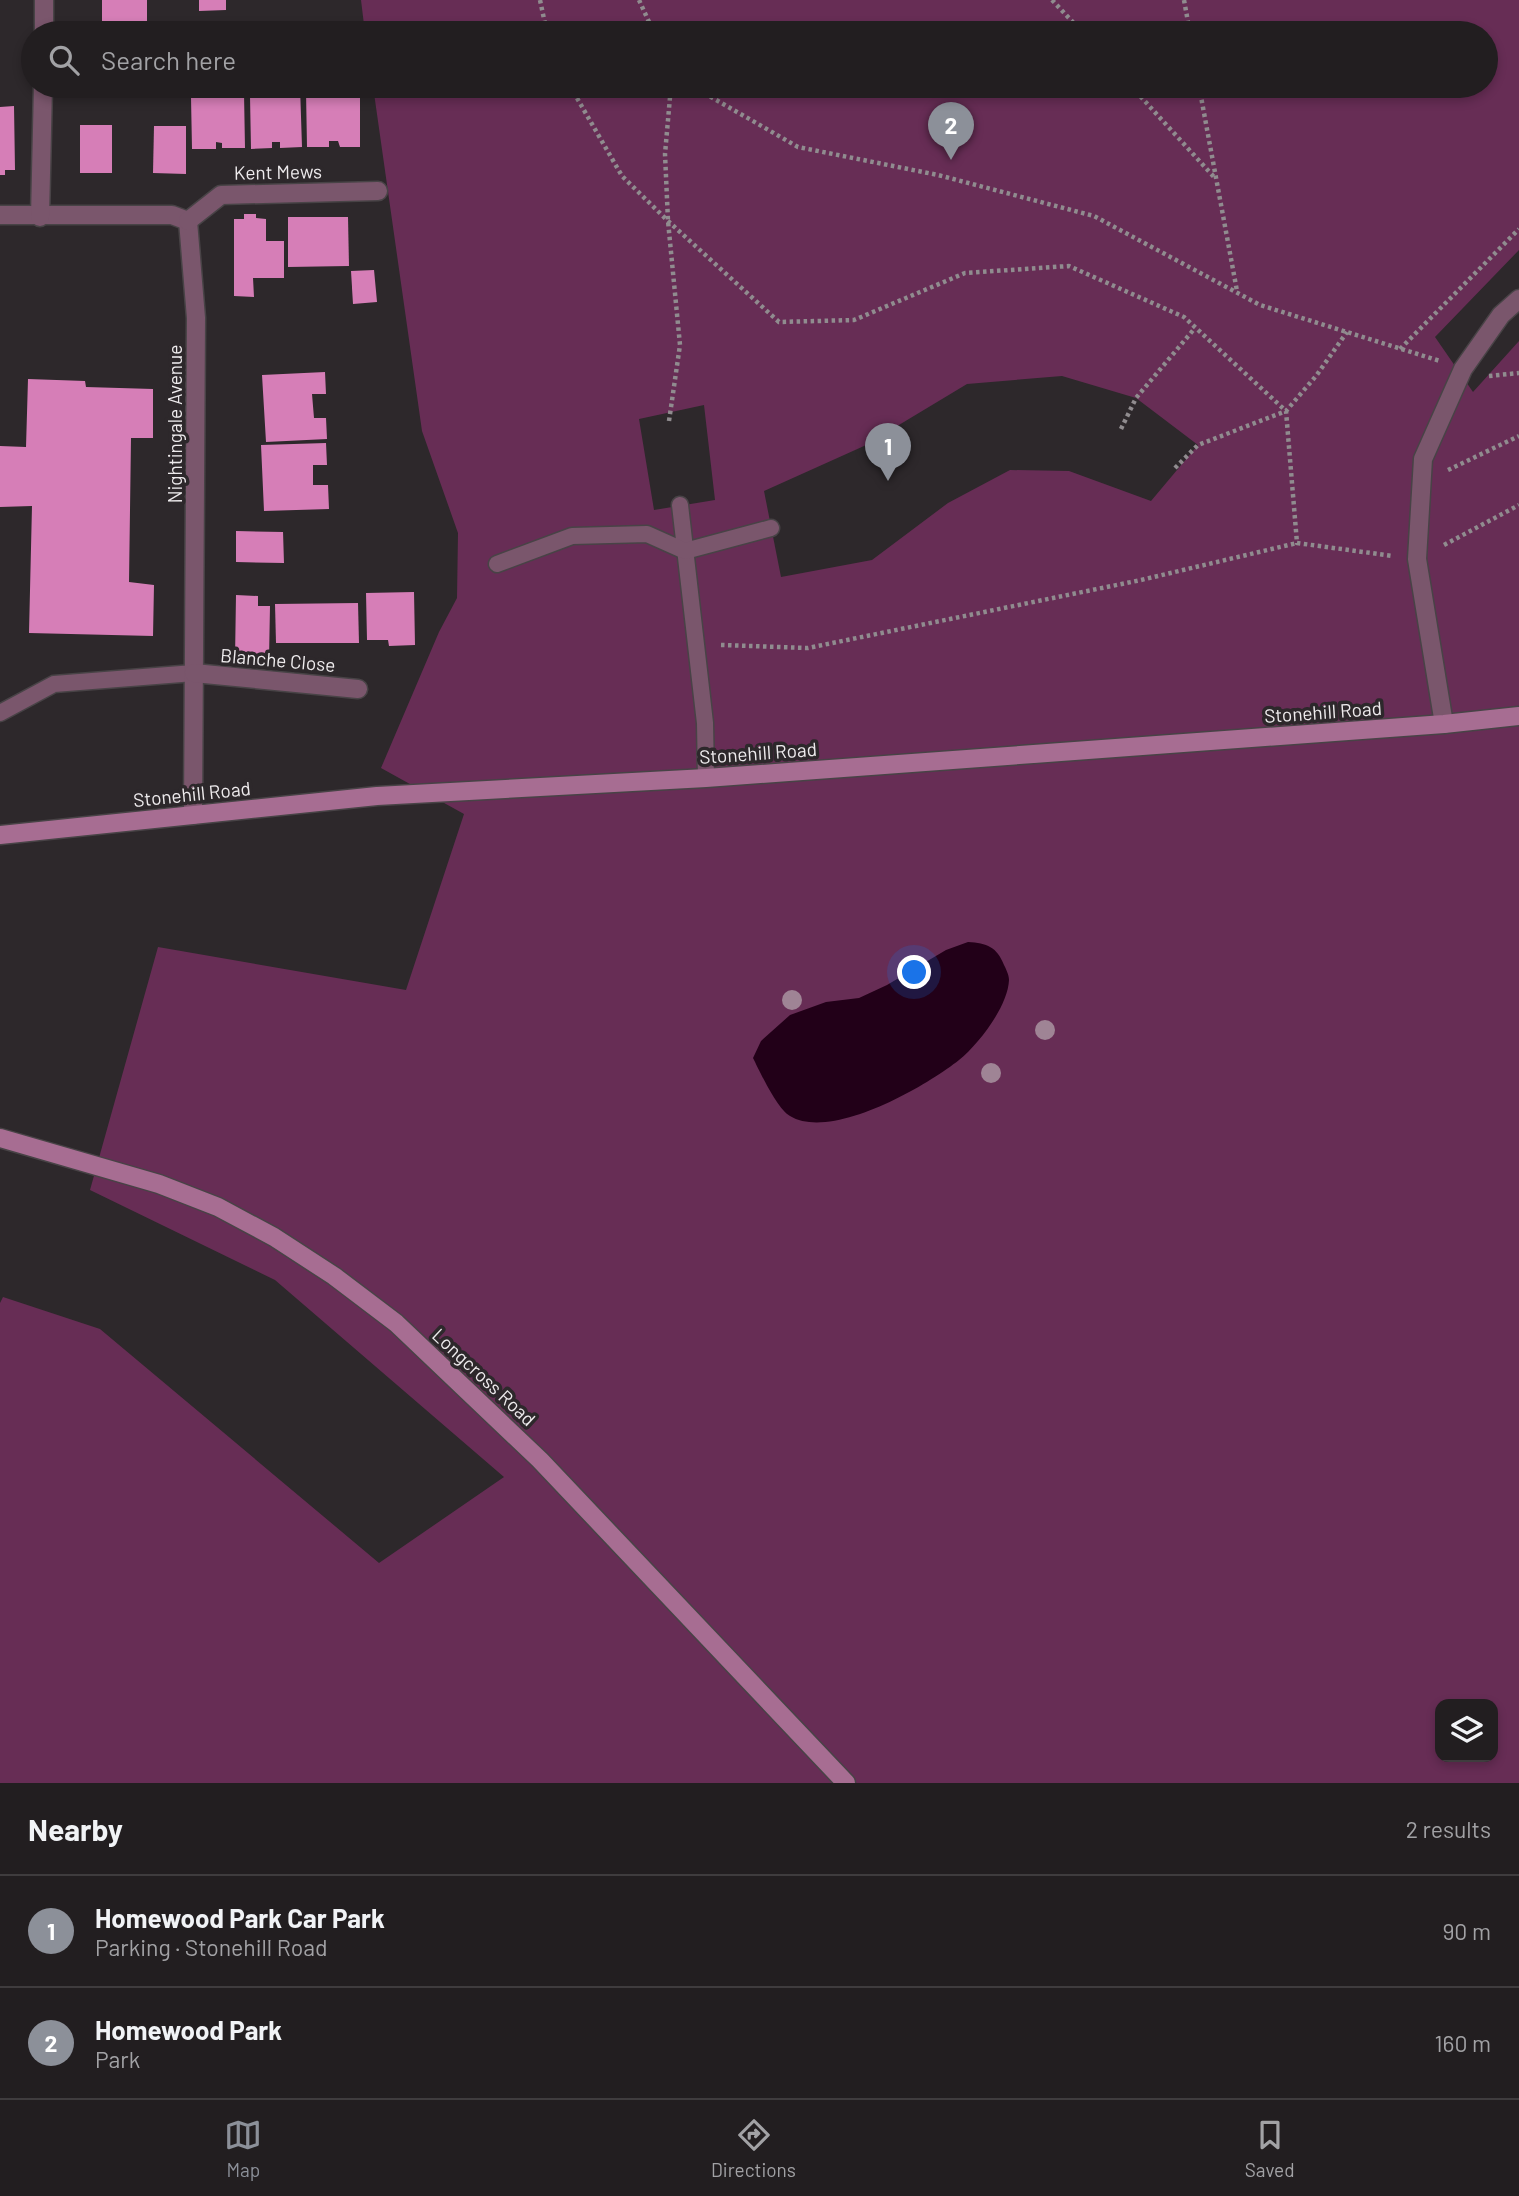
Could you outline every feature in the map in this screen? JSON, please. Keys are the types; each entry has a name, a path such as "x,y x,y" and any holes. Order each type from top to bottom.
{"street":[{"path":"44,0 44,21"},
{"path":"40,216 43,98"},
{"name":"Kent Mews","path":"188,221 221,195 378,191"},
{"path":"0,215 172,215 188,221"},
{"name":"Nightingale Avenue","path":"188,221 196,318 193,815"},
{"path":"1444,724 1417,559 1423,459 1463,369 1501,315 1519,299"},
{"name":"Blanche Close","path":"194,673 358,689"},
{"name":"Stonehill Road","path":"0,835 377,796 706,778 1444,724 1519,716"},
{"name":"Longcross Road","path":"0,1138 159,1184 218,1207 274,1237 396,1323 540,1460 846,1783"}],"lane":[{"path":"680,505 705,723 706,778"},
{"path":"497,564 572,536 647,534 685,551 771,528"},
{"path":"0,713 54,684 194,673"}],"path":[{"path":"540,0 544,21"},
{"path":"639,0 649,21"},
{"path":"1052,0 1072,21"},
{"path":"1184,0 1188,21"},
{"path":"577,98 622,176 779,322 854,320 965,273 1069,266 1184,317 1286,411 1297,543"},
{"path":"669,421 680,345 668,221 665,154 670,98"},
{"path":"713,98 798,147 938,175 1094,216 1260,305 1486,377 1519,373"},
{"path":"1142,98 1215,178"},
{"path":"1201,98 1237,292"},
{"path":"1401,349 1519,229"},
{"path":"1121,429 1136,398 1195,328"},
{"path":"1175,468 1198,445 1286,411 1316,376 1346,332"},
{"path":"1448,470 1519,436"},
{"path":"697,645 808,648 1141,580 1297,543 1417,559 1519,505"}],"shaded area":[{"path":"361,0 1519,0 1519,250 1435,337 1473,392 1519,341 1519,1783 0,1783 0,1303 3,1297 100,1329 379,1563 504,1477 275,1280 90,1190 158,947 406,990 464,814 381,768 439,632 457,598 458,533 422,431 375,98 1498,98 1498,21 364,21","holes":["1062,376 1136,398 1198,445 1151,501 1069,471 1010,470 948,503 872,560 781,577 764,491 864,446 967,384","704,405 715,500 654,510 639,419"]},
{"path":"968,942 981,943 995,950 1009,980 998,1013 967,1053 924,1084 853,1116 829,1122 808,1122 785,1112 769,1090 753,1058 761,1041 790,1015 826,1002 859,998 887,985 946,950"}],"building":[{"path":"102,0 147,0 147,21 102,21"},
{"path":"199,0 226,0 226,10 199,11"},
{"path":"191,98 244,98 245,148 222,148 222,143 216,142 216,149 192,149"},
{"path":"250,98 300,98 302,147 280,148 280,142 272,142 272,148 251,149"},
{"path":"306,98 360,98 360,147 340,147 338,141 329,141 329,147 307,147"},
{"path":"14,106 15,170 5,170 5,175 0,175 0,107"},
{"path":"80,125 112,125 112,173 80,173"},
{"path":"154,126 186,126 186,174 153,173"},
{"path":"244,214 256,214 256,218 266,219 266,241 284,241 284,278 253,278 254,297 234,296 234,219 244,219"},
{"path":"288,217 348,217 349,266 288,267"},
{"path":"374,270 377,302 353,304 351,271"},
{"path":"325,372 326,394 312,394 314,418 326,418 327,439 266,442 262,375"},
{"path":"28,379 85,381 86,387 153,389 153,438 131,438 129,582 154,585 153,636 29,633 32,506 0,507 0,446 26,447"},
{"path":"326,443 327,465 313,465 313,485 328,485 329,509 264,511 261,445"},
{"path":"236,531 283,532 284,563 236,562"},
{"path":"414,592 415,645 389,646 388,640 367,640 366,593"},
{"path":"236,595 258,596 258,606 270,606 269,659 235,659"},
{"path":"358,603 359,643 276,643 275,604"}],"place":[{"name":"Homewood Park","path":"951,160"},
{"name":"Homewood Park Car Park","path":"888,481"}]}
